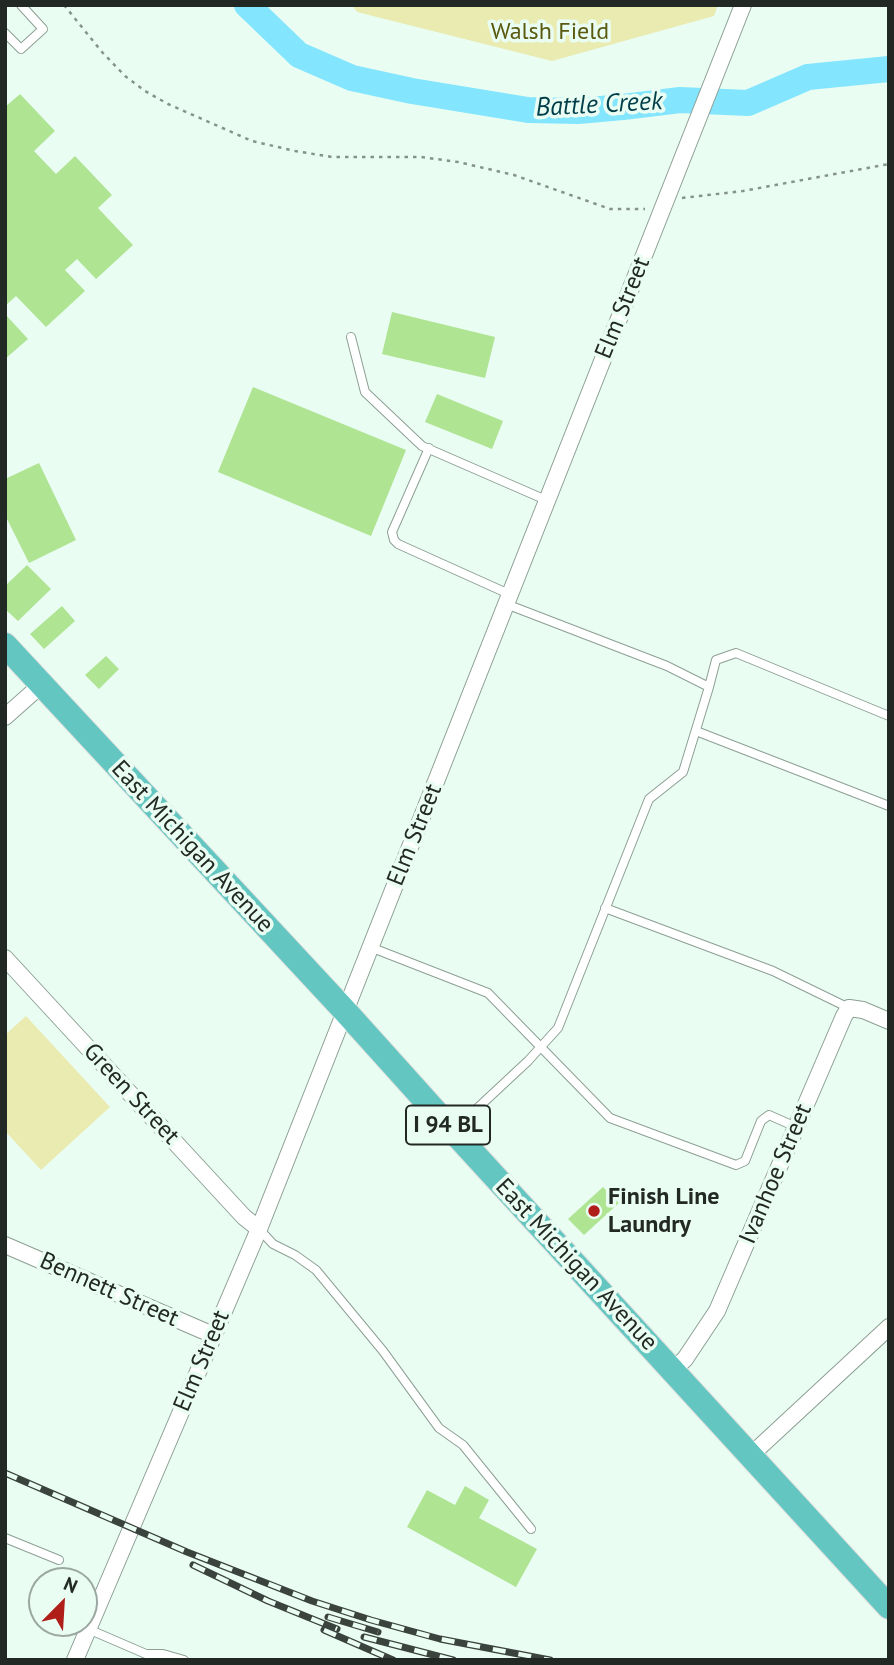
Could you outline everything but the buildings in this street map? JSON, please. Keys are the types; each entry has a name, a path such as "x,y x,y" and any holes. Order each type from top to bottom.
{"highway":[{"name":"East Michigan Avenue","path":"5,645 345,1011 889,1607"}],"street":[{"name":"Elm Street","path":"98,1605 259,1228 743,6"},
{"path":"5,717 41,685"},
{"name":"Green Street","path":"5,958 235,1207 259,1228"},
{"path":"849,1008 863,1010 889,1021"},
{"name":"Ivanhoe Street","path":"673,1370 685,1359 717,1311 849,1008"},
{"name":"Bennett Street","path":"5,1245 213,1335"},
{"path":"751,1455 889,1326"},
{"name":"Elm Street","path":"75,1660 85,1637"}],"lane":[{"path":"5,33 21,49 43,29 22,5"},
{"path":"351,337 365,393 422,446 547,500"},
{"path":"429,448 393,532 394,540 398,544 507,599 667,666 709,687"},
{"path":"453,1131 528,1061 558,1028 649,799 683,772 716,660 736,653 889,716"},
{"path":"695,731 889,806"},
{"path":"606,908 773,971 849,1008"},
{"path":"370,947 488,993 610,1118 736,1166 745,1161 761,1121 769,1115 796,1127"},
{"path":"259,1228 273,1244 316,1270 383,1351 439,1428 463,1445 531,1529"},
{"path":"5,1538 59,1560"},
{"path":"98,1634 150,1657 163,1654 184,1660"}],"path":[{"path":"64,5 102,52 125,76 145,91 252,141 287,150 332,157 421,157 458,162 514,175 610,209 642,211 687,196 743,191 889,163"}],"green space":[{"name":"Walsh Field","path":"352,5 718,5 714,16 552,61 357,12"},
{"path":"26,1016 110,1107 41,1170 5,1131 5,1035"}],"waterway":[{"name":"Battle Creek","path":"247,5 299,55 352,78 528,110 578,111 680,100 748,103 808,77 889,69"}],"railway":[{"path":"5,1473 187,1552 312,1601 440,1639 550,1660"},
{"path":"193,1565 268,1601 337,1629"},
{"path":"328,1617 378,1632"},
{"path":"324,1630 393,1660"},
{"path":"364,1637 453,1660"}],"place":[{"name":"Finish Line Laundry","path":"594,1211"}]}
